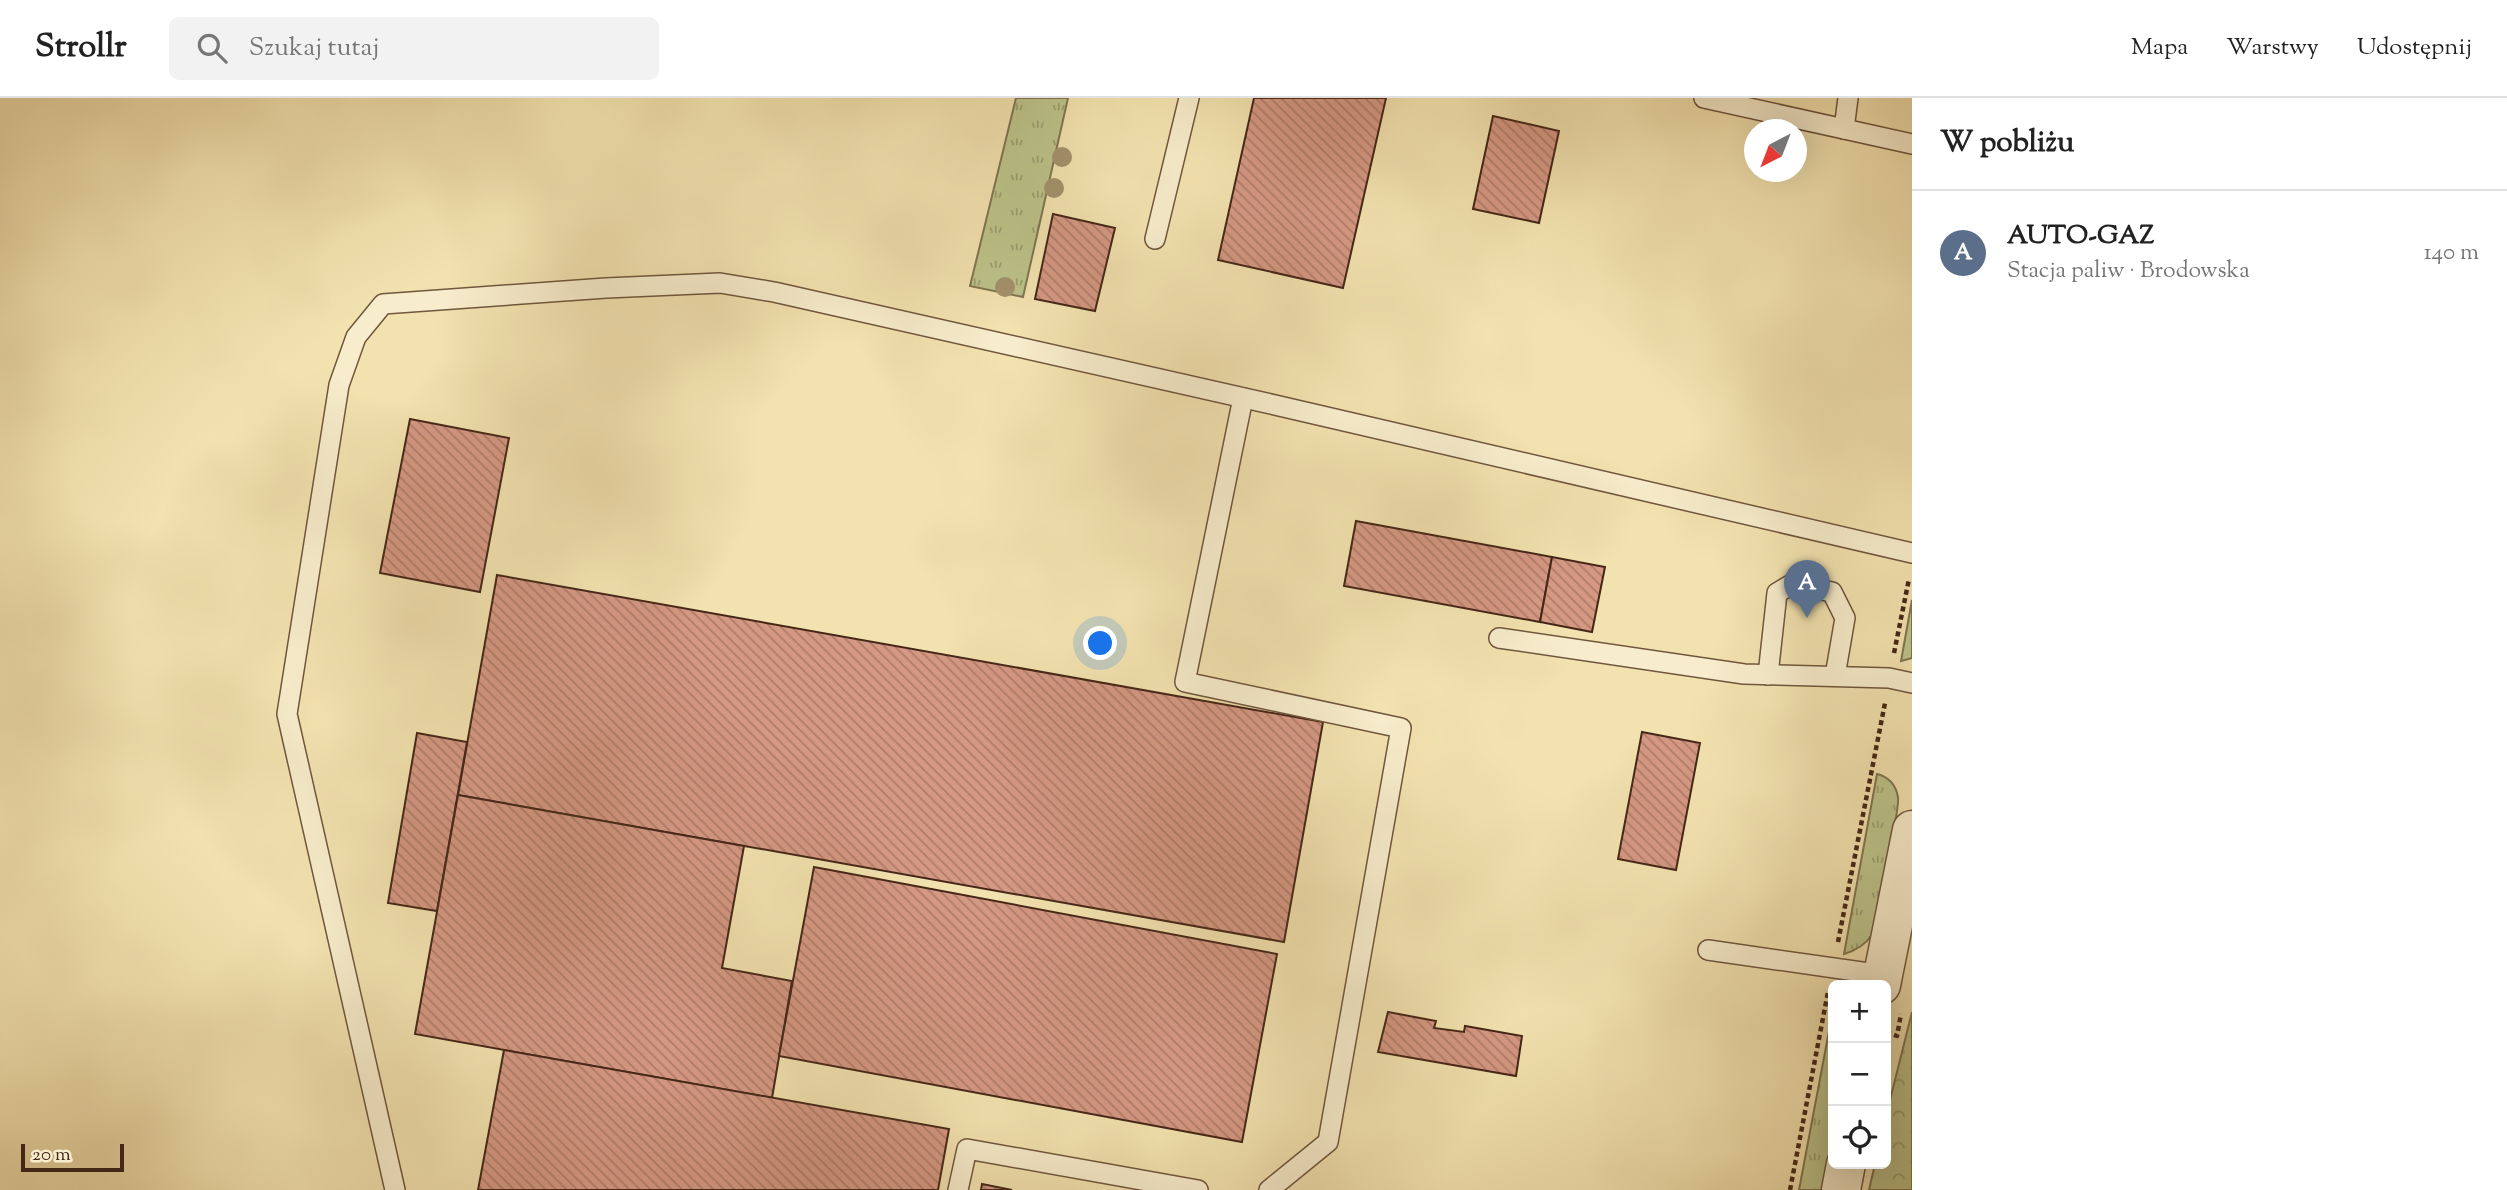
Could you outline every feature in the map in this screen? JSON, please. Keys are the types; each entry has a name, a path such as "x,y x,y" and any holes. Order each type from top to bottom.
{"street":[{"path":"1882,980 1912,830"},
{"path":"1841,1190 1845,1169"}],"lane":[{"path":"1155,239 1189,98"},
{"path":"1704,98 1744,102 1912,144"},
{"path":"1844,129 1848,98"},
{"path":"395,1190 287,714 339,385 356,337 383,304 720,283 774,292 1243,398 1912,553"},
{"path":"1243,398 1185,682 1401,728 1328,1142 1269,1190"},
{"path":"1768,675 1777,593 1792,584 1832,592 1845,618 1835,676"},
{"path":"1499,638 1744,674 1889,678 1912,683"},
{"path":"1708,950 1832,969 1882,980"},
{"path":"958,1190 967,1149 1198,1190"}],"path":[{"path":"1790,1190 1909,576"}],"green space":[{"path":"1016,98 1068,98 1023,297 970,286"},
{"path":"1912,600 1912,658 1901,661"},
{"path":"1877,774 1891,782 1898,797 1892,843 1871,936 1859,947 1844,954"},
{"path":"1912,1012 1912,1190 1869,1190 1874,1169 1891,1169 1891,1096"},
{"path":"1828,1036 1829,1169 1825,1190 1799,1190"}],"building":[{"path":"1254,98 1386,98 1343,288 1218,260"},
{"path":"1493,116 1559,131 1539,223 1473,209"},
{"path":"1053,214 1115,228 1095,311 1035,299"},
{"path":"410,419 509,438 480,592 380,573"},
{"path":"1356,521 1552,557 1540,622 1344,586"},
{"path":"1552,557 1605,567 1592,632 1540,622"},
{"path":"497,575 1323,722 1284,942 458,795"},
{"path":"1642,732 1700,743 1676,870 1618,859"},
{"path":"417,733 467,742 437,911 388,903"},
{"path":"458,795 744,846 722,968 792,981 772,1098 415,1034"},
{"path":"814,867 1277,954 1242,1142 779,1056"},
{"path":"1388,1012 1436,1021 1434,1028 1464,1032 1465,1026 1522,1036 1516,1076 1378,1052"},
{"path":"504,1050 949,1129 938,1190 478,1190"},
{"path":"982,1184 1012,1190 981,1190"}],"place":[{"name":"AUTO-GAZ","path":"1807,618"}]}
